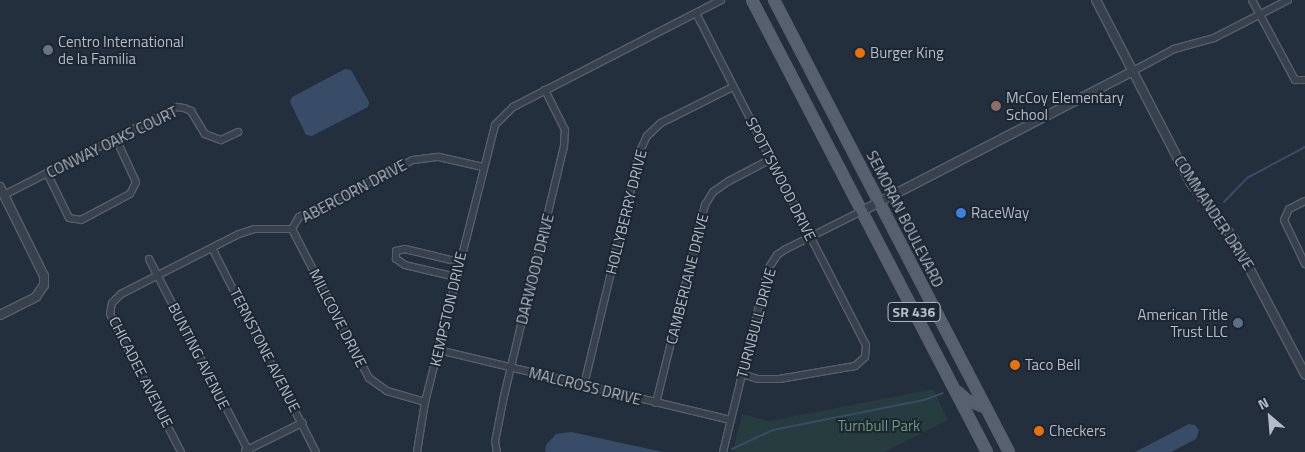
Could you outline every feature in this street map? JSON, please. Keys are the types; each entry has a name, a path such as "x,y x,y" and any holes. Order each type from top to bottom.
{"main road":[{"name":"SR 436","path":"752,0 987,452"},
{"path":"766,0 781,14"},
{"name":"SEMORAN BOULEVARD","path":"774,0 1009,452"},
{"path":"952,386 967,400 986,408"}],"street":[{"path":"483,167 495,126 513,107 721,0"},
{"name":"COMMANDER DRIVE","path":"1096,0 1190,182 1234,239 1305,374"},
{"path":"1252,0 1295,80 1305,80"},
{"name":"TURNBULL DRIVE","path":"723,452 768,269 777,255 810,236 862,211 1174,49 1214,38 1288,0"},
{"name":"SPOTTSWOOD DRIVE","path":"696,13 866,346 865,357 854,366 779,379 758,379 742,374"},
{"name":"HOLLYBERRY DRIVE","path":"584,385 640,151 647,136 661,123 733,86"},
{"name":"DARWOOD DRIVE","path":"497,452 495,442 511,368 564,147 565,130 545,90"},
{"name":"CONWAY OAKS COURT","path":"2,191 47,173 177,108 184,108 190,111 204,134 220,140 238,132"},
{"path":"47,173 69,218 81,220 130,194 136,182 116,139"},
{"name":"ABERCORN DRIVE","path":"121,294 254,229 292,229 299,217 413,160 439,157 483,167"},
{"name":"CAMBERLANE DRIVE","path":"656,403 705,205 713,192 729,181 771,159"},
{"name":"KEMPSTON DRIVE","path":"417,452 417,442 426,402 483,167"},
{"path":"0,315 36,297 44,285 41,267 2,191"},
{"path":"1305,201 1289,209 1284,220 1305,264"},
{"name":"MILLCOVE DRIVE","path":"292,229 369,378 387,391 426,402"},
{"name":"TERNSTONE AVENUE","path":"212,248 316,452"},
{"path":"456,277 405,265 396,259 396,251 405,250 459,262"},
{"name":"BUNTING AVENUE","path":"149,259 247,451"},
{"name":"CHICADEE AVENUE","path":"121,294 112,303 110,314 181,452"},
{"name":"MALCROSS DRIVE","path":"439,350 731,420"},
{"path":"247,451 302,423"}],"green space":[{"name":"Turnbull Park","path":"933,389 948,420 884,452 733,452 742,414 770,421"}],"water":[{"path":"345,69 351,70 369,102 368,107 312,136 306,135 290,102 292,97"},
{"path":"1189,424 1195,425 1199,430 1196,439 1171,452 1135,452"},
{"path":"571,432 663,452 545,452 546,445 556,434"}],"waterway":[{"path":"1224,202 1247,178 1305,147"},
{"path":"732,449 773,430 924,400 943,393"}],"place":[{"name":"Centro International de la Familia","path":"48,50"},
{"name":"Burger King","path":"860,53"},
{"name":"McCoy Elementary School","path":"996,106"},
{"name":"RaceWay","path":"961,213"},
{"name":"American Title Trust LLC","path":"1238,323"},
{"name":"Taco Bell","path":"1015,365"},
{"name":"Checkers","path":"1039,431"}]}
